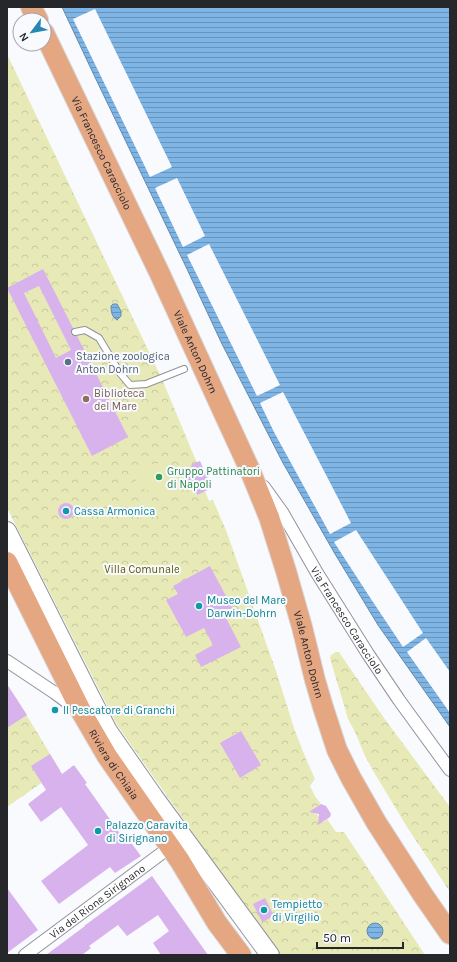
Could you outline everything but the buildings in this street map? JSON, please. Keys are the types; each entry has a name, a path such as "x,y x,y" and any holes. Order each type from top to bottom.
{"main road":[{"name":"Via Francesco Caracciolo","path":"52,50 159,272"},
{"name":"Viale Anton Dohrn","path":"159,272 249,468 269,516 304,632 322,707 338,750 351,778 376,822 450,934"},
{"name":"Riviera di Chiaia","path":"7,562 82,713 107,756 186,870 199,894 236,953"}],"street":[{"name":"Via Francesco Caracciolo","path":"249,468 282,512 368,654 399,700 450,770"},
{"path":"7,531 108,731 154,797 270,955"},
{"path":"7,661 82,713"},
{"name":"Via del Rione Sirignano","path":"25,955 170,847"}],"lane":[{"path":"75,332 85,330 99,338 120,373 130,385 146,384 184,369"}],"green space":[{"name":"Villa Comunale","path":"7,54 162,379 197,463 189,473 187,480 191,482 196,495 205,491 209,501 213,500 226,530 276,671 295,731 315,779 310,786 321,804 315,808 314,813 319,817 319,821 324,822 327,819 336,832 344,832 425,955 279,955 117,725 7,508"},
{"name":"Gruppo Pattinatori di Napoli","path":"160,463 168,464 174,467 178,472 182,479 181,485 177,491 170,494 150,492 139,485 136,480 136,474 138,471 149,465"},
{"path":"339,652 384,718 450,807 450,892 407,827 365,756 348,719 330,658 331,655"},
{"path":"16,698 60,770 7,807 7,704"}],"water":[{"path":"62,7 450,7 450,727 378,625 283,463 222,344"},
{"path":"113,304 117,304 121,311 121,316 117,320 112,312 111,306"},
{"path":"375,923 381,925 383,931 381,937 375,939 369,937 367,931 369,925"}],"pier":[{"path":"95,9 172,167 150,177 73,19"},
{"path":"177,178 205,236 183,247 155,188"},
{"path":"209,244 280,385 257,396 187,255"},
{"path":"283,392 351,523 330,534 274,432 260,403"},
{"path":"356,530 423,633 403,647 334,542"},
{"path":"426,638 450,672 450,713 407,652"}],"place":[{"name":"Stazione zoologica Anton Dohrn","path":"68,362"},
{"name":"Biblioteca del Mare","path":"86,399"},
{"name":"Gruppo Pattinatori di Napoli","path":"159,477"},
{"name":"Cassa Armonica","path":"66,511"},
{"name":"Museo del Mare Darwin-Dohrn","path":"199,606"},
{"name":"Il Pescatore di Granchi","path":"55,710"},
{"name":"Palazzo Caravita di Sirignano","path":"98,831"},
{"name":"Tempietto di Virgilio","path":"264,910"}]}
